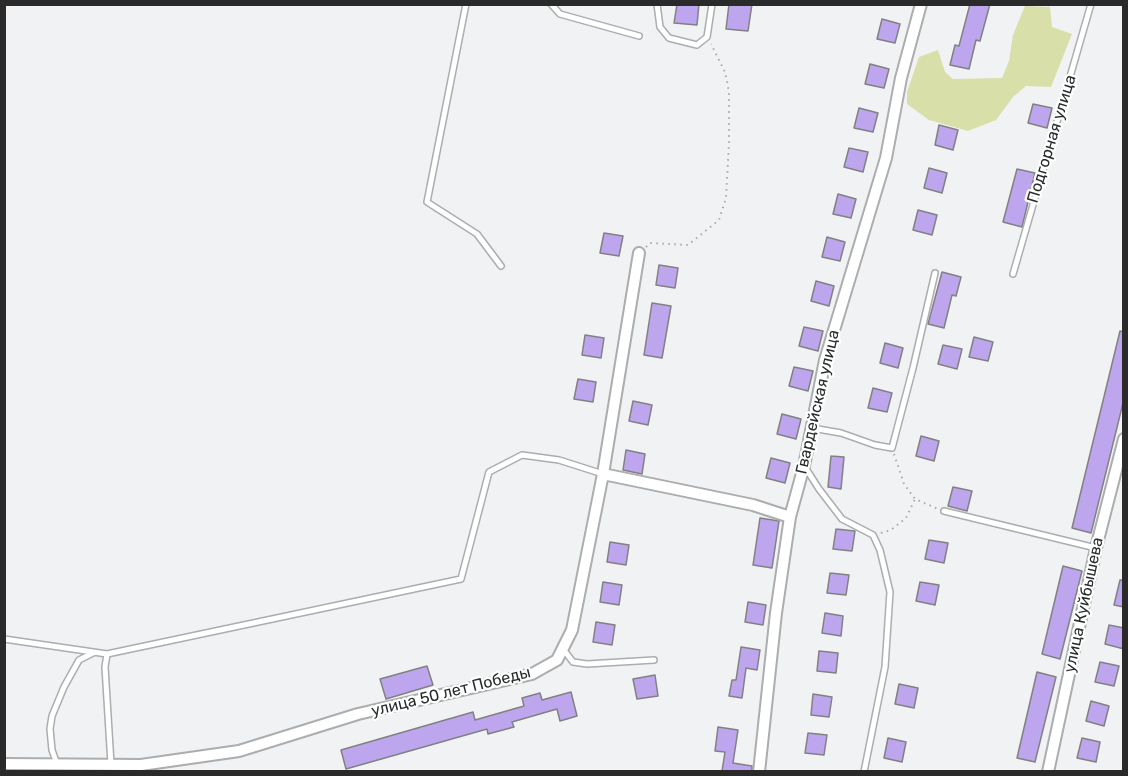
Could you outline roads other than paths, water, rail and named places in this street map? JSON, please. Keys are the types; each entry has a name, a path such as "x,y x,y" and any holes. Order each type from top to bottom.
{"street":[{"name":"Гвардейская улица","path":"759,771 776,613 790,517 804,466 825,360 886,158 901,78 921,4"},
{"name":"улица 50 лет Победы","path":"4,764 141,765 239,752 358,714 532,674 557,660 572,630 603,474 639,253"},
{"name":"улица Куйбышева","path":"1048,771 1096,548 1124,439"},
{"path":"603,474 753,505 790,517"}],"lane":[{"path":"466,4 427,202 477,234 501,266"},
{"path":"551,4 560,14 639,36"},
{"path":"657,4 660,27 669,38 697,45 707,36 712,4"},
{"name":"Подгорная улица","path":"1013,274 1091,4"},
{"path":"811,428 841,433 875,445 892,448 935,273"},
{"path":"4,639 107,654 461,579 489,472 522,455 559,460 603,474"},
{"path":"804,466 842,519 873,535 880,550 890,592 885,667 864,771"},
{"path":"944,511 1096,548"},
{"path":"563,649 573,662 586,664 654,660"},
{"path":"57,764 52,750 50,729 52,716 79,660 95,652"},
{"path":"107,654 105,667 111,764"}]}
